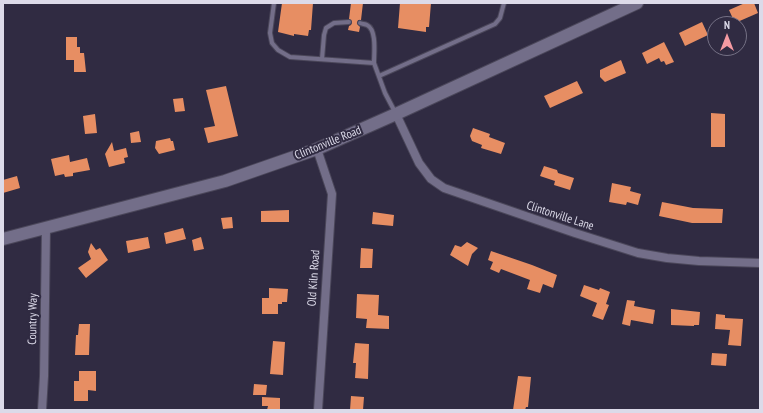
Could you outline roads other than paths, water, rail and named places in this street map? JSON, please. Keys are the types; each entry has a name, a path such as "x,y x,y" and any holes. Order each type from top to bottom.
{"main road":[{"name":"Clintonville Road","path":"3,239 225,181 317,149 637,3"}],"street":[{"name":"Clintonville Lane","path":"396,114 419,163 431,178 444,188 575,234 638,253 699,261 760,263"},
{"name":"Old Kiln Road","path":"317,149 332,194 318,410"},
{"name":"Country Way","path":"42,410 44,376 46,228"}],"lane":[{"path":"274,3 270,33 272,43 278,50 290,57 374,63"},
{"path":"379,76 495,24 500,18 504,3"},
{"path":"322,59 326,28 334,23 349,22"},
{"path":"360,23 367,25 371,30 374,40 374,63 385,93 396,114"}]}
